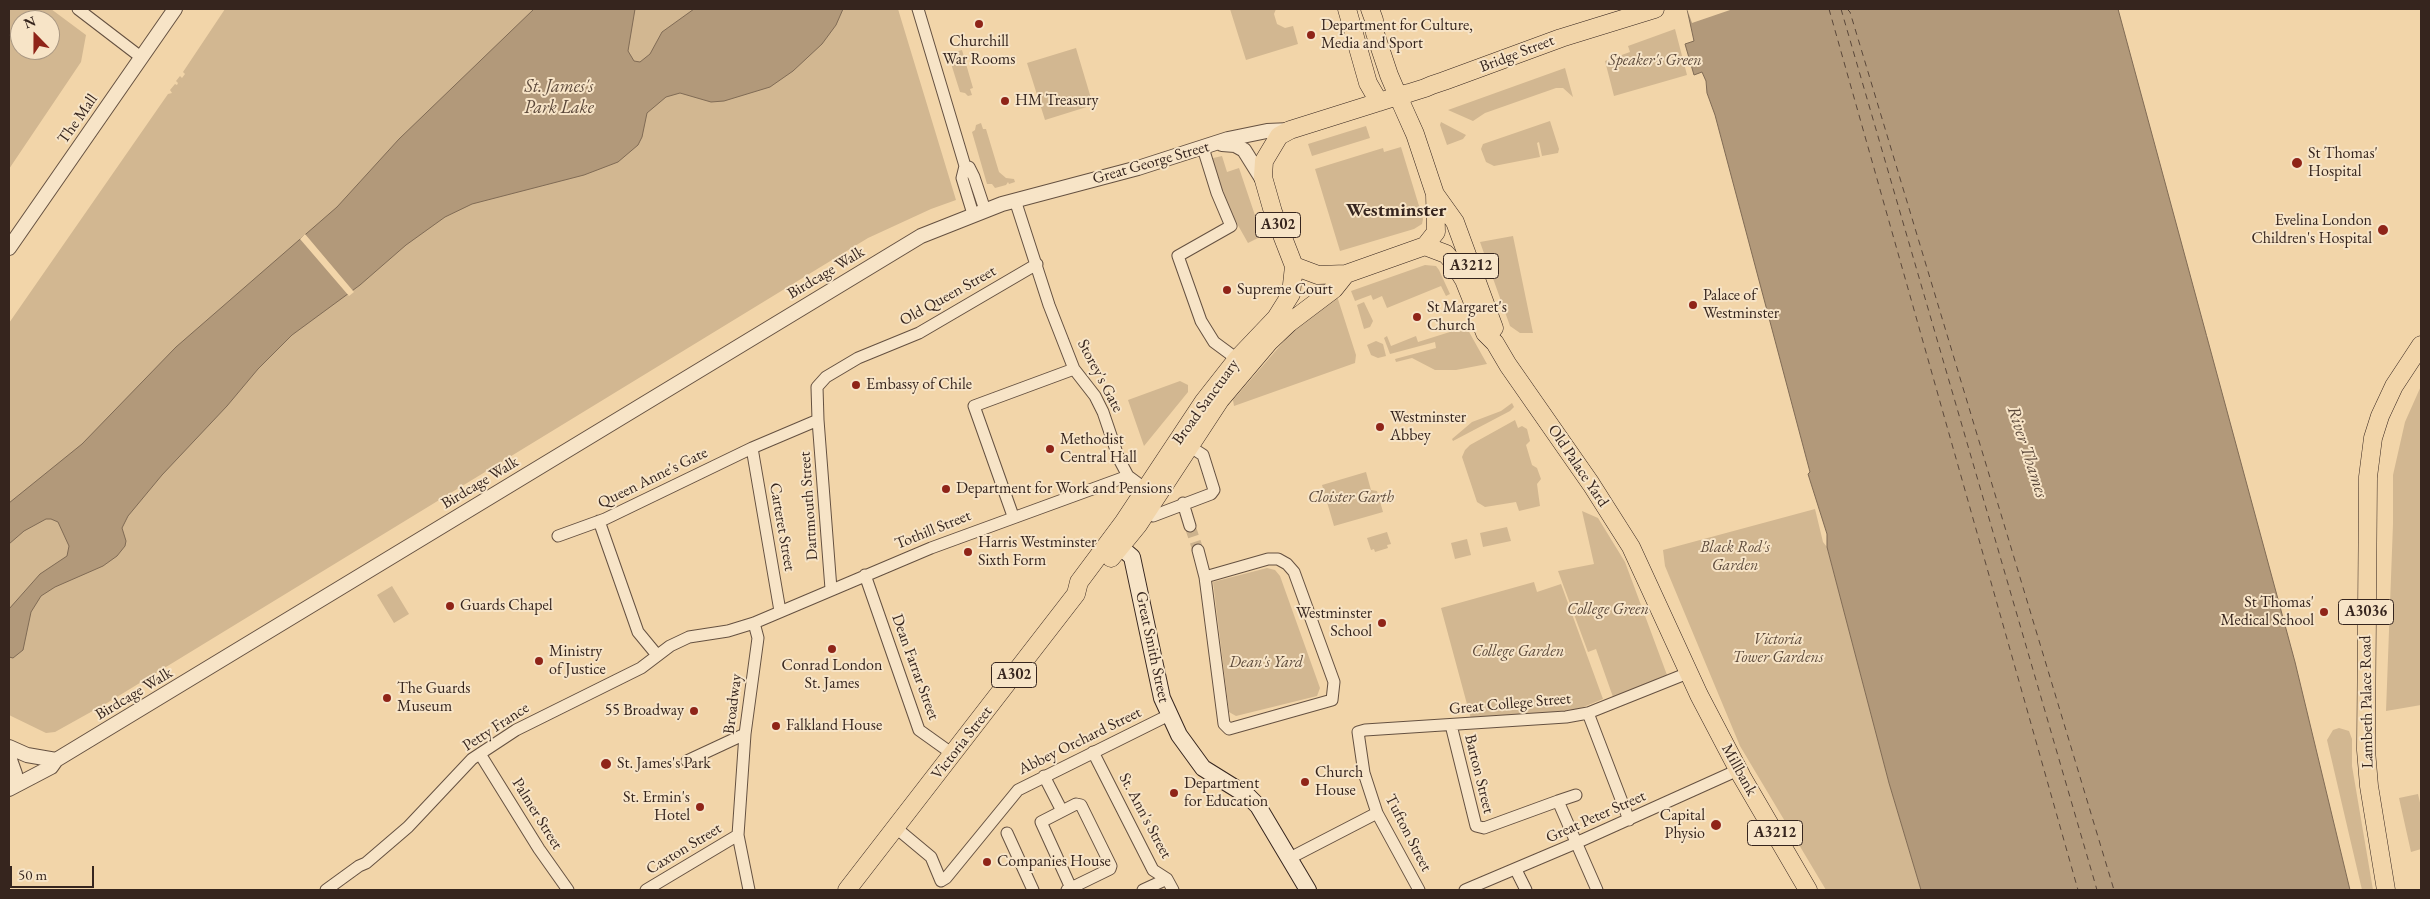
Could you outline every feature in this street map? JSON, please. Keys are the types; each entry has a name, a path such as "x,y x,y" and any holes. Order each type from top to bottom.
{"main road":[{"path":"1347,9 1368,83 1380,102"},
{"name":"A302","path":"1635,12 1655,9"},
{"name":"Bridge Street","path":"1403,98 1561,38 1609,15 1635,12"},
{"path":"1372,14 1374,33 1403,98 1435,194 1436,232 1425,246"},
{"name":"Great George Street","path":"1330,118 1362,96 1368,83"},
{"name":"Great George Street","path":"1330,118 1343,123 1403,98"},
{"name":"Great George Street","path":"1290,130 1380,102 1403,98"},
{"name":"A302","path":"1290,130 1279,136 1266,154 1263,167 1265,184 1294,266 1318,275 1346,274 1425,246"},
{"name":"A3212","path":"1435,194 1455,222 1494,329 1495,343"},
{"name":"A3212","path":"1425,246 1446,254 1453,262 1464,280 1485,333 1495,343"},
{"name":"Broad Sanctuary","path":"1116,543 1150,493 1204,401 1237,359 1271,324 1284,307 1291,294 1294,266"},
{"name":"Broad Sanctuary","path":"1116,543 1146,513 1150,493 1189,446 1220,400 1269,342 1289,323 1334,289 1346,274"},
{"name":"Old Palace Yard","path":"1495,343 1591,484 1635,555 1688,674"},
{"name":"Lambeth Palace Road","path":"2386,890 2369,786 2366,750 2368,476 2373,438 2380,416 2394,386 2421,345"},
{"name":"Victoria Street","path":"847,890 895,827 954,755 1076,594 1078,582 1116,543"},
{"name":"Great Smith Street","path":"1116,543 1127,551 1134,563 1162,698 1179,735 1203,768 1248,796 1258,806 1308,890"},
{"name":"Millbank","path":"1688,674 1738,770 1808,890"}],"street":[{"path":"78,9 142,58"},
{"name":"The Mall","path":"9,248 175,9"},
{"path":"918,9 965,166 969,167 974,177 979,212"},
{"name":"Great George Street","path":"979,212 1240,136 1290,130"},
{"path":"1237,359 1214,342 1201,321 1178,256 1231,226 1217,193 1210,146 1236,145 1244,150 1265,184"},
{"name":"Storey's Gate","path":"1015,200 1049,305 1074,369 1095,396 1103,412 1119,459 1128,476 1150,493"},
{"name":"Birdcage Walk","path":"9,788 51,767 56,760 921,236 979,212"},
{"name":"Old Queen Street","path":"818,420 817,387 821,382 858,358 919,334 1037,264"},
{"path":"1013,516 974,406 1074,369"},
{"name":"Queen Anne's Gate","path":"657,655 638,632 599,521 752,448 818,420"},
{"name":"Dartmouth Street","path":"818,420 831,589"},
{"path":"1146,513 1153,516 1183,503 1211,494 1214,490 1203,456 1189,446"},
{"name":"Carteret Street","path":"752,448 780,611"},
{"name":"Tothill Street","path":"754,624 831,589 1013,516 1128,476"},
{"path":"1183,503 1190,526"},
{"path":"558,536 599,521"},
{"path":"1198,550 1205,577 1224,724 1229,729 1332,700 1334,682 1294,572 1287,564 1278,560 1268,559 1205,577"},
{"name":"Dean Farrar Street","path":"865,575 919,730 954,755"},
{"path":"657,655 689,637 728,631 754,624"},
{"name":"Broadway","path":"749,890 738,835 745,734 758,638 754,624"},
{"name":"Petty France","path":"326,890 366,863 401,832 472,759 516,730 641,668 657,655"},
{"name":"Great College Street","path":"1358,732 1566,717 1588,713 1688,674"},
{"path":"1588,713 1629,820"},
{"name":"Abbey Orchard Street","path":"943,886 946,878 1010,797 1018,790 1169,715"},
{"name":"Barton Street","path":"1451,725 1474,822 1479,828 1558,801"},
{"name":"Tufton Street","path":"1358,732 1364,773 1376,813 1419,890"},
{"path":"687,761 745,734"},
{"path":"9,747 27,755 56,760"},
{"name":"St. Ann's Street","path":"1093,752 1153,870 1167,879 1173,890"},
{"name":"Palmer Street","path":"480,754 539,849 568,890"},
{"path":"9,757 15,774 9,788"},
{"name":"Great Peter Street","path":"1465,890 1516,870 1738,770"},
{"path":"1044,776 1062,811"},
{"path":"1576,795 1558,801 1597,890"},
{"path":"1076,804 1081,805 1111,862 1110,869 1069,889 1041,827 1041,822 1076,804"},
{"path":"1290,858 1376,813"},
{"name":"Abbey Orchard Street","path":"895,827 931,857 943,886"},
{"path":"1007,833 1033,890"},
{"name":"Caxton Street","path":"646,890 738,835"},
{"path":"1516,870 1526,890"},
{"path":"1143,890 1167,879"}],"green space":[{"path":"9,9 52,10 10,10 10,60 60,60 60,16 86,35 81,62 9,169"},
{"path":"225,9 898,9 956,200 931,209 868,238 107,703 55,732 46,733 9,715 9,323 168,94 172,93 170,90 175,84 177,85 176,81 180,76 182,78 185,74 183,72"},
{"path":"1230,9 1276,9 1274,14 1277,24 1285,28 1293,26 1298,44 1246,60"},
{"name":"Speaker's Green","path":"1675,29 1687,75 1614,96 1605,61 1630,52 1628,46"},
{"path":"1076,48 1093,105 1045,120 1027,63"},
{"path":"962,50 973,88 970,89 972,95 968,96 960,92 948,54"},
{"path":"1565,68 1573,97 1563,88 1556,88 1485,113 1473,121 1448,110"},
{"path":"1550,121 1559,149 1558,153 1542,156 1539,142 1537,143 1540,157 1494,166 1486,162 1481,149 1483,144"},
{"path":"1441,122 1466,135 1463,139 1447,145 1440,125"},
{"path":"981,123 983,129 986,129 999,172 1006,178 1014,179 1015,182 1009,184 1008,182 1006,185 995,188 992,184 987,184 972,132 975,130 976,125"},
{"path":"1366,126 1370,138 1312,156 1308,144"},
{"path":"1401,147 1423,219 1422,224 1414,229 1340,251 1315,169 1383,148 1384,152"},
{"path":"1222,156 1227,172 1239,168 1262,236 1248,243 1226,204 1209,159"},
{"path":"1513,236 1533,333 1520,333 1510,326 1480,242"},
{"path":"1425,265 1436,266 1450,294 1446,296 1441,286 1387,308 1382,296 1373,300 1371,295 1355,301 1351,291"},
{"path":"1337,296 1356,355 1355,363 1234,406 1233,400 1292,332"},
{"path":"1364,302 1373,321 1370,327 1364,329 1357,305"},
{"path":"1459,321 1468,330 1487,364 1456,370 1435,370 1412,358 1396,362 1395,359 1436,348 1435,342 1390,354 1384,338 1387,336 1391,346 1416,336 1418,342 1453,331 1454,323"},
{"path":"1376,341 1383,344 1386,356 1378,358 1371,355 1367,345"},
{"path":"1180,381 1188,385 1188,392 1144,446 1128,400"},
{"path":"2421,386 2421,705 2386,711 2393,475 2405,422"},
{"path":"1512,403 1514,407 1510,411 1453,441 1452,439 1472,422 1501,411"},
{"path":"1515,420 1518,428 1522,426 1527,429 1530,441 1526,445 1532,465 1537,468 1541,479 1537,484 1540,506 1519,511 1516,502 1485,507 1477,502 1462,457 1470,445"},
{"name":"Cloister Garth","path":"1366,472 1371,490 1377,491 1383,512 1334,526 1322,485"},
{"name":"Victoria Tower Gardens","path":"1815,509 1823,542 1827,547 1889,783 1921,890 1826,890 1740,746 1665,566 1663,550"},
{"name":"College Green","path":"1582,511 1598,518 1625,562 1667,675 1613,697 1596,649 1588,652 1558,571 1594,564"},
{"path":"1507,527 1511,541 1483,547 1480,533"},
{"path":"1387,532 1391,544 1387,545 1388,548 1375,552 1374,549 1371,550 1367,538"},
{"path":"1467,539 1471,555 1455,559 1451,543"},
{"name":"Dean's Yard","path":"1267,568 1275,570 1280,576 1320,688 1317,696 1236,716 1229,712 1213,582"},
{"name":"College Garden","path":"1534,582 1537,592 1561,584 1603,699 1576,710 1471,719 1441,608"},
{"path":"392,586 409,614 394,623 377,595"},
{"path":"2339,728 2349,731 2352,739 2352,766 2373,890 2362,890 2327,740 2333,730"},
{"path":"2418,794 2421,807 2421,849 2411,852 2399,798"}],"water":[{"name":"St. James's Park Lake","path":"534,9 635,9 628,51 634,61 640,62 650,54 662,32 694,9 843,9 836,25 822,44 793,71 770,87 724,101 711,102 680,93 666,97 647,113 642,137 638,145 618,162 584,175 472,204 445,217 406,245 360,285 292,335 258,369 227,406 162,475 128,516 122,528 126,541 125,546 117,556 103,566 55,587 41,596 31,612 23,650 13,658 9,657 9,609 40,574 67,556 69,546 58,522 51,519 46,519 24,531 9,544 9,503 82,444 176,347 337,207 399,139"},
{"name":"River Thames","path":"1687,9 2118,9 2295,662 2350,890 1921,890 1889,783 1827,547 1827,534 1808,474 1810,472 1715,115 1707,93 1706,81 1702,72 1694,75 1685,44 1694,41"}],"pier":[{"path":"1687,9 1733,9 1692,23"},
{"path":"305,234 354,292 349,296 300,239"}],"ferry route":[{"path":"1829,9 2078,890"},
{"path":"1841,9 2097,890"},
{"path":"1847,9 1850,12 2114,890"}],"tunnel":[{"path":"1190,526 1198,550"}],"place":[{"name":"Churchill War Rooms","path":"979,24"},
{"name":"Department for Culture, Media and Sport","path":"1311,35"},
{"name":"HM Treasury","path":"1005,101"},
{"name":"St Thomas' Hospital","path":"2297,163"},
{"name":"Evelina London Children's Hospital","path":"2383,230"},
{"name":"Supreme Court","path":"1227,290"},
{"name":"Palace of Westminster","path":"1693,305"},
{"name":"St Margaret's Church","path":"1417,317"},
{"name":"Embassy of Chile","path":"856,385"},
{"name":"Westminster Abbey","path":"1380,427"},
{"name":"Methodist Central Hall","path":"1050,449"},
{"name":"Department for Work and Pensions","path":"946,489"},
{"name":"Harris Westminster Sixth Form","path":"968,552"},
{"name":"Guards Chapel","path":"450,606"},
{"name":"St Thomas' Medical School","path":"2324,612"},
{"name":"Westminster School","path":"1382,623"},
{"name":"Conrad London St. James","path":"832,649"},
{"name":"Ministry of Justice","path":"539,661"},
{"name":"The Guards Museum","path":"387,698"},
{"name":"55 Broadway","path":"694,711"},
{"name":"Falkland House","path":"776,726"},
{"name":"St. James's Park","path":"606,764"},
{"name":"Church House","path":"1305,782"},
{"name":"Department for Education","path":"1174,793"},
{"name":"St. Ermin's Hotel","path":"700,807"},
{"name":"Capital Physio","path":"1716,825"},
{"name":"Companies House","path":"987,862"}],"district":[{"name":"Westminster","path":"1396,211"}],"park label":[{"name":"Black Rod's Garden","path":"1735,557"}]}
